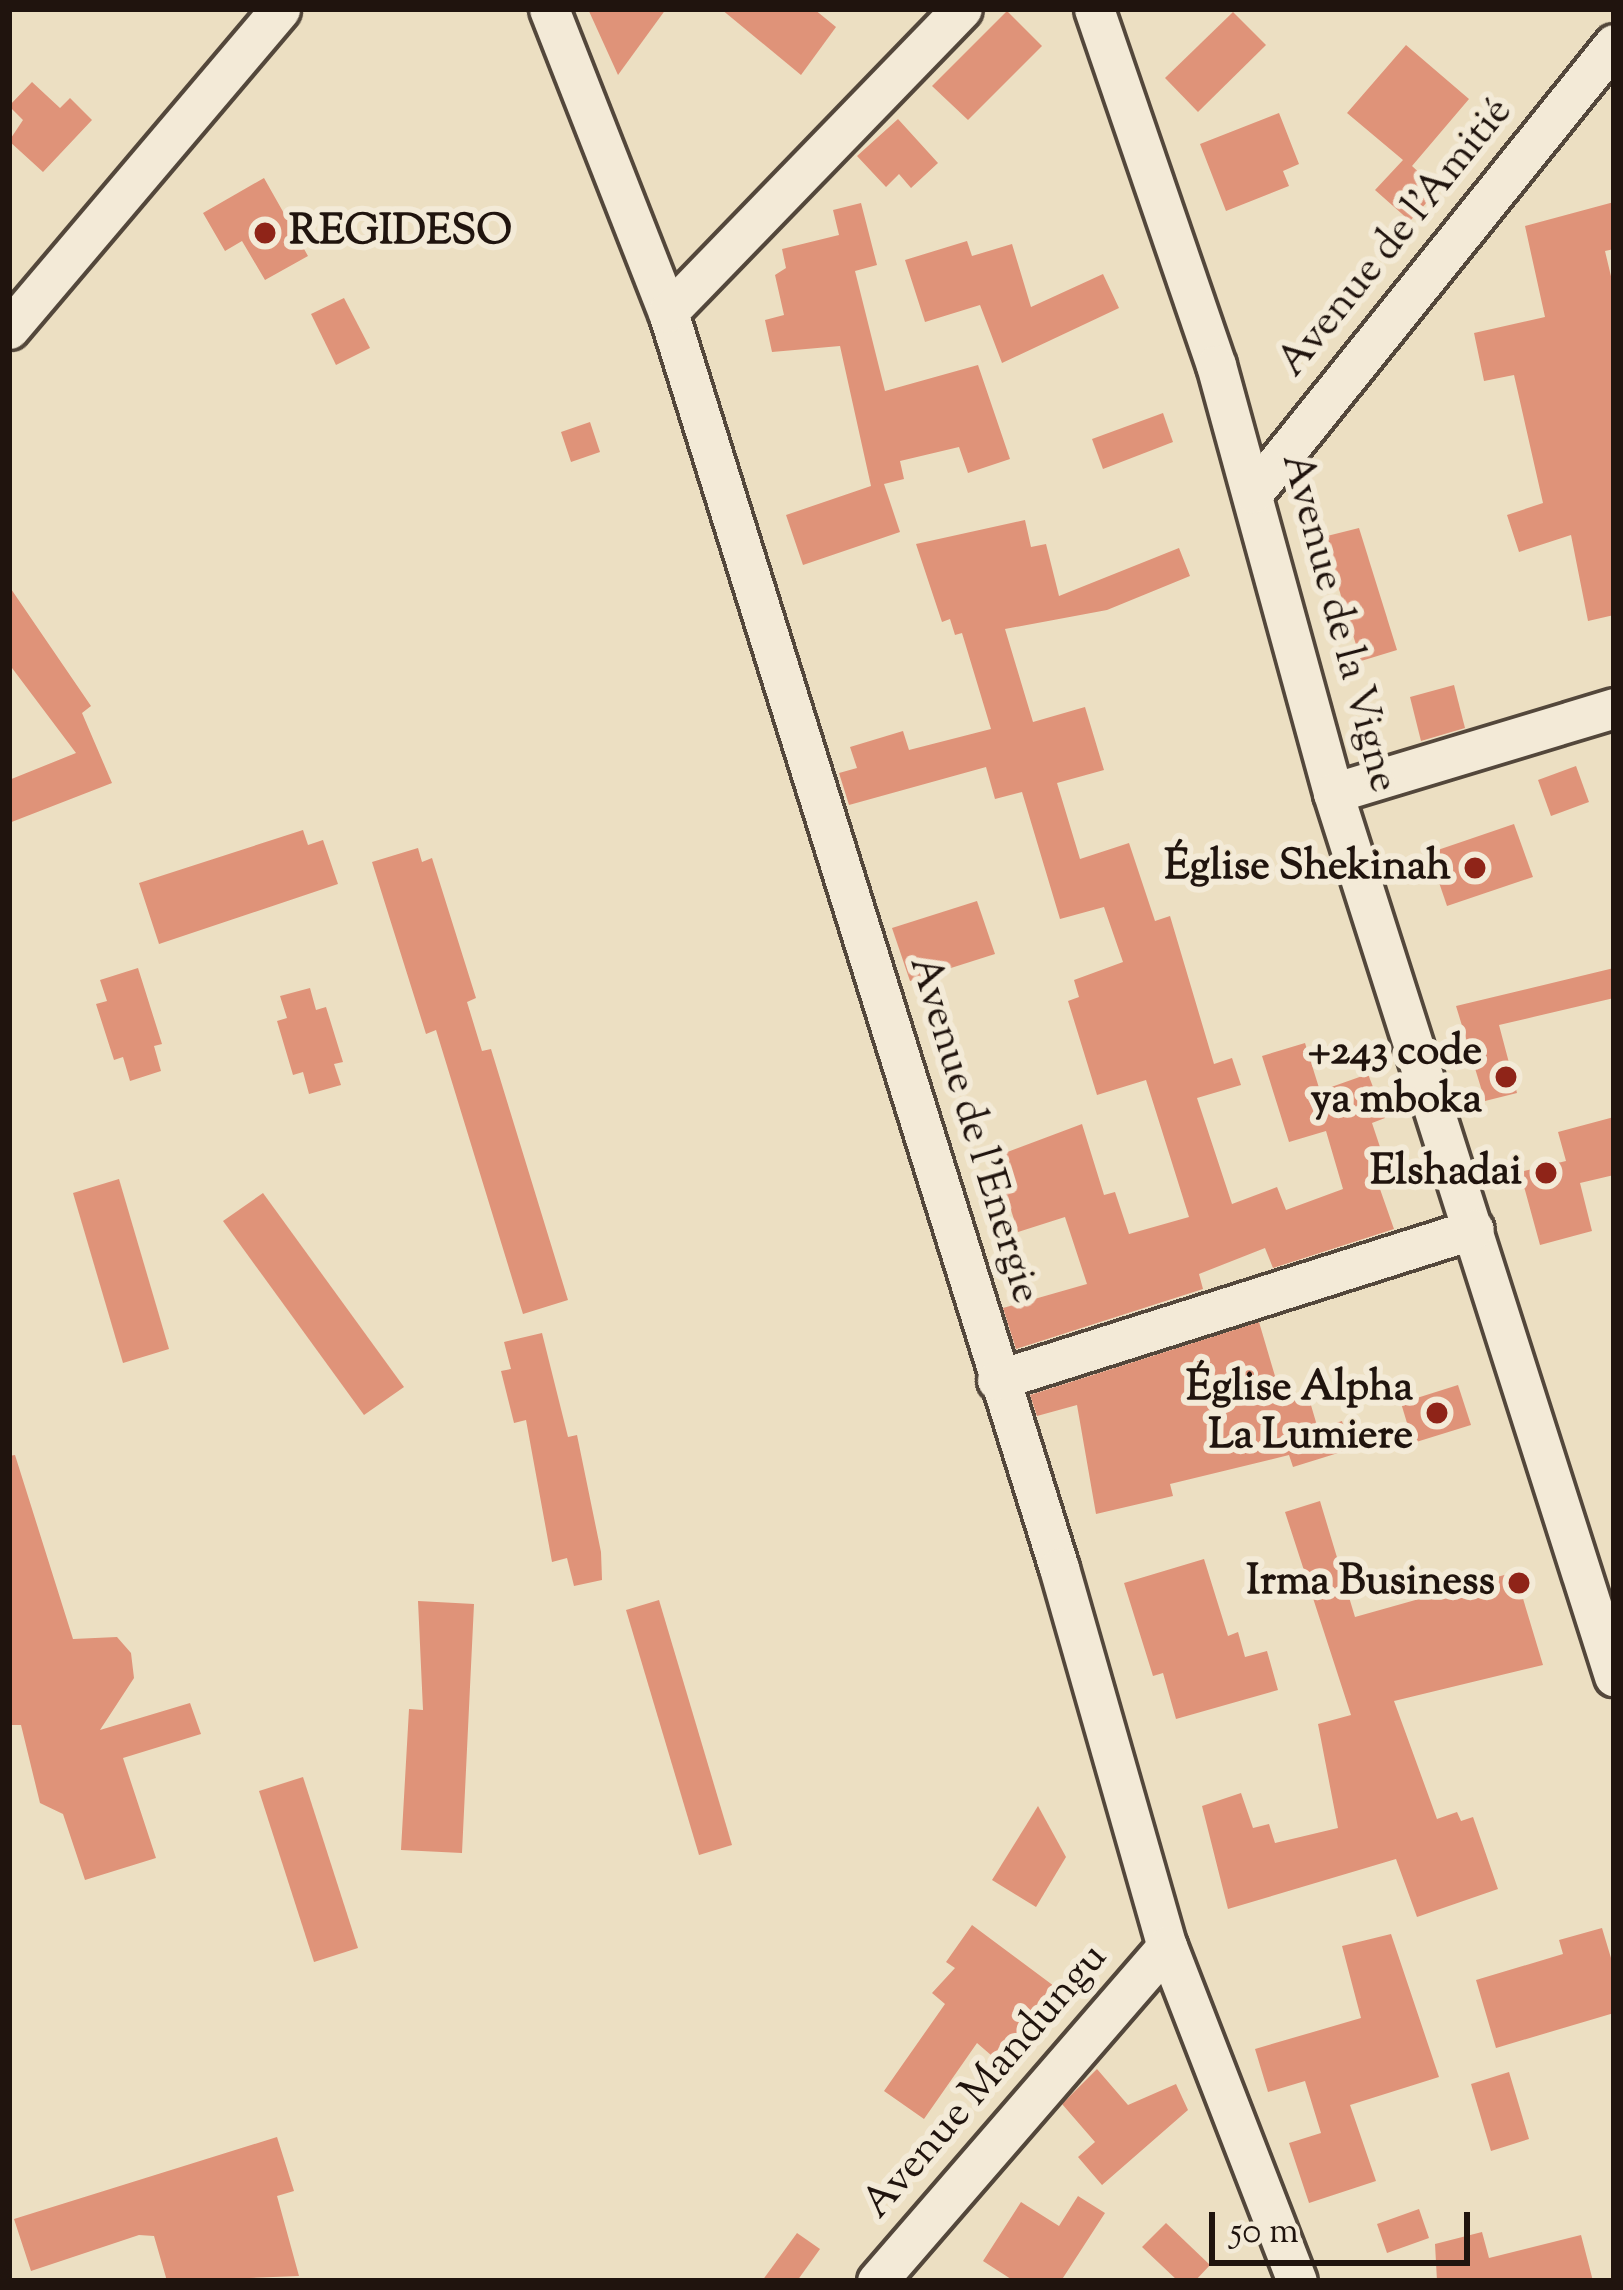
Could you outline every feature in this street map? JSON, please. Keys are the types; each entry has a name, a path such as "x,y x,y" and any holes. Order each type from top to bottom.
{"street":[{"path":"9,328 280,9"},
{"name":"Avenue de l'Energie","path":"549,9 668,312 1167,1946 1297,2281"},
{"path":"668,312 962,9"},
{"name":"Avenue de la Vigne","path":"1094,9 1253,493 1334,793 1474,1229 1597,1550 1614,1676"},
{"name":"Avenue de l'Amitié","path":"1253,493 1614,44"},
{"path":"1334,793 1614,708"},
{"path":"997,1380 1474,1229"},
{"name":"Avenue Mandungu","path":"877,2281 1167,1946"}],"building":[{"path":"588,9 666,9 618,75"},
{"path":"721,9 814,9 836,27 801,75"},
{"path":"1007,11 1042,46 968,120 932,86"},
{"path":"1233,12 1266,45 1198,112 1165,78"},
{"path":"1406,45 1469,99 1412,166 1438,190 1410,221 1375,190 1403,160 1347,113"},
{"path":"32,82 60,108 70,98 92,120 43,172 9,141 23,120 9,106"},
{"path":"1279,113 1299,164 1283,171 1289,186 1226,211 1200,144"},
{"path":"898,119 938,163 911,188 899,174 886,187 857,156"},
{"path":"264,178 308,256 265,280 242,241 225,251 203,213"},
{"path":"1614,202 1614,249 1605,251 1614,289 1614,615 1588,621 1571,535 1519,552 1507,515 1543,503 1514,375 1484,381 1474,333 1545,317 1525,226"},
{"path":"861,203 877,265 855,271 885,391 978,365 1010,459 968,473 959,447 900,461 904,479 884,484 900,532 803,565 786,515 871,486 840,346 772,352 765,320 784,315 775,275 786,268 782,249 839,235 833,210"},
{"path":"967,241 972,256 1012,244 1031,307 1103,274 1119,308 1002,363 980,305 925,322 905,260"},
{"path":"344,298 370,348 336,365 311,314"},
{"path":"1163,413 1173,442 1103,469 1092,439"},
{"path":"590,422 600,452 571,462 561,432"},
{"path":"1025,520 1031,547 1046,544 1059,596 1179,548 1190,576 1107,610 1005,629 1033,722 1085,707 1104,770 1057,783 1080,859 1129,843 1155,921 1170,916 1214,1064 1232,1058 1241,1085 1197,1098 1232,1204 1277,1187 1286,1210 1343,1189 1326,1131 1289,1142 1262,1056 1305,1043 1320,1091 1368,1074 1385,1118 1372,1123 1387,1168 1374,1172 1394,1229 1273,1268 1265,1248 1199,1274 1203,1289 1016,1349 1003,1308 1087,1284 1065,1217 1018,1232 994,1157 1082,1124 1104,1195 1115,1192 1129,1234 1189,1217 1146,1080 1097,1095 1068,1001 1079,997 1074,980 1123,962 1104,907 1060,919 1022,792 995,799 986,767 849,805 839,773 857,768 850,747 903,731 909,750 991,729 962,633 955,635 950,619 942,622 916,544"},
{"path":"1359,528 1397,650 1361,661 1323,537"},
{"path":"9,586 91,706 82,713 112,783 9,823 9,780 76,753 9,664"},
{"path":"1454,685 1465,728 1421,741 1410,697"},
{"path":"1576,766 1589,802 1551,816 1538,780"},
{"path":"1514,824 1533,877 1447,906 1429,853"},
{"path":"303,830 308,845 323,840 338,884 159,944 139,883"},
{"path":"418,848 422,862 432,858 476,998 467,1002 482,1051 491,1049 568,1300 523,1314 436,1030 426,1034 372,862"},
{"path":"977,901 995,954 910,981 892,928"},
{"path":"138,968 162,1044 154,1046 161,1071 130,1081 123,1057 114,1060 96,1004 107,1001 100,980"},
{"path":"1614,968 1614,998 1499,1025 1517,1093 1485,1101 1456,1006"},
{"path":"310,988 316,1010 326,1007 343,1062 334,1064 341,1085 309,1094 303,1072 293,1075 277,1021 287,1018 280,996"},
{"path":"1614,1117 1614,1175 1580,1183 1592,1231 1540,1245 1520,1172 1566,1161 1558,1132"},
{"path":"119,1179 169,1349 123,1363 73,1193"},
{"path":"263,1193 404,1387 364,1415 223,1221"},
{"path":"1259,1322 1283,1403 1308,1395 1318,1429 1342,1421 1351,1449 1293,1467 1289,1455 1170,1484 1173,1496 1096,1514 1077,1405 1037,1416 1030,1395"},
{"path":"542,1333 568,1437 577,1435 601,1552 602,1580 574,1586 567,1558 552,1562 526,1420 514,1423 501,1371 511,1369 504,1342"},
{"path":"1458,1385 1471,1425 1413,1443 1401,1403"},
{"path":"15,1455 73,1639 117,1637 131,1653 134,1678 100,1730 190,1703 201,1734 123,1758 156,1858 85,1880 63,1814 40,1803 21,1725 9,1725 9,1456"},
{"path":"1320,1501 1355,1617 1515,1572 1543,1665 1394,1701 1437,1819 1457,1812 1461,1821 1473,1817 1498,1889 1417,1917 1396,1859 1228,1909 1202,1806 1241,1793 1253,1828 1269,1824 1275,1843 1338,1828 1318,1724 1351,1715 1285,1512"},
{"path":"1204,1559 1228,1636 1238,1632 1245,1657 1267,1651 1278,1690 1176,1719 1163,1673 1153,1676 1124,1583"},
{"path":"659,1600 732,1845 699,1855 626,1610"},
{"path":"418,1601 474,1604 462,1853 401,1850 409,1709 423,1710"},
{"path":"303,1777 358,1948 314,1962 259,1791"},
{"path":"1038,1806 1066,1857 1036,1907 992,1880"},
{"path":"972,1925 1062,1992 1006,2068 977,2043 924,2119 884,2091 945,2004 932,1993 955,1968 946,1962"},
{"path":"1602,1928 1614,1968 1614,2013 1496,2048 1476,1980 1563,1954 1559,1940"},
{"path":"1391,1934 1439,2077 1350,2105 1376,2181 1309,2203 1289,2143 1321,2133 1305,2081 1268,2092 1255,2049 1361,2018 1342,1946"},
{"path":"1097,2069 1128,2105 1176,2084 1188,2110 1102,2185 1078,2157 1095,2142 1062,2104"},
{"path":"1509,2072 1529,2139 1491,2151 1471,2084"},
{"path":"277,2137 294,2191 277,2196 299,2276 167,2281 154,2236 139,2235 31,2271 14,2219"},
{"path":"1078,2196 1105,2213 1061,2281 1014,2281 983,2261 1021,2202 1059,2226"},
{"path":"1419,2209 1429,2238 1387,2253 1377,2224"},
{"path":"1166,2223 1210,2265 1195,2281 1178,2281 1142,2247"},
{"path":"1482,2232 1489,2258 1581,2235 1593,2281 1437,2281 1435,2244"},
{"path":"797,2233 820,2249 797,2281 762,2281"}],"place":[{"name":"REGIDESO","path":"265,233"},
{"name":"Église Shekinah","path":"1475,868"},
{"name":"+243 code ya mboka","path":"1506,1077"},
{"name":"Elshadai","path":"1546,1173"},
{"name":"Église Alpha La Lumiere","path":"1437,1413"},
{"name":"Irma Business","path":"1519,1583"}]}
